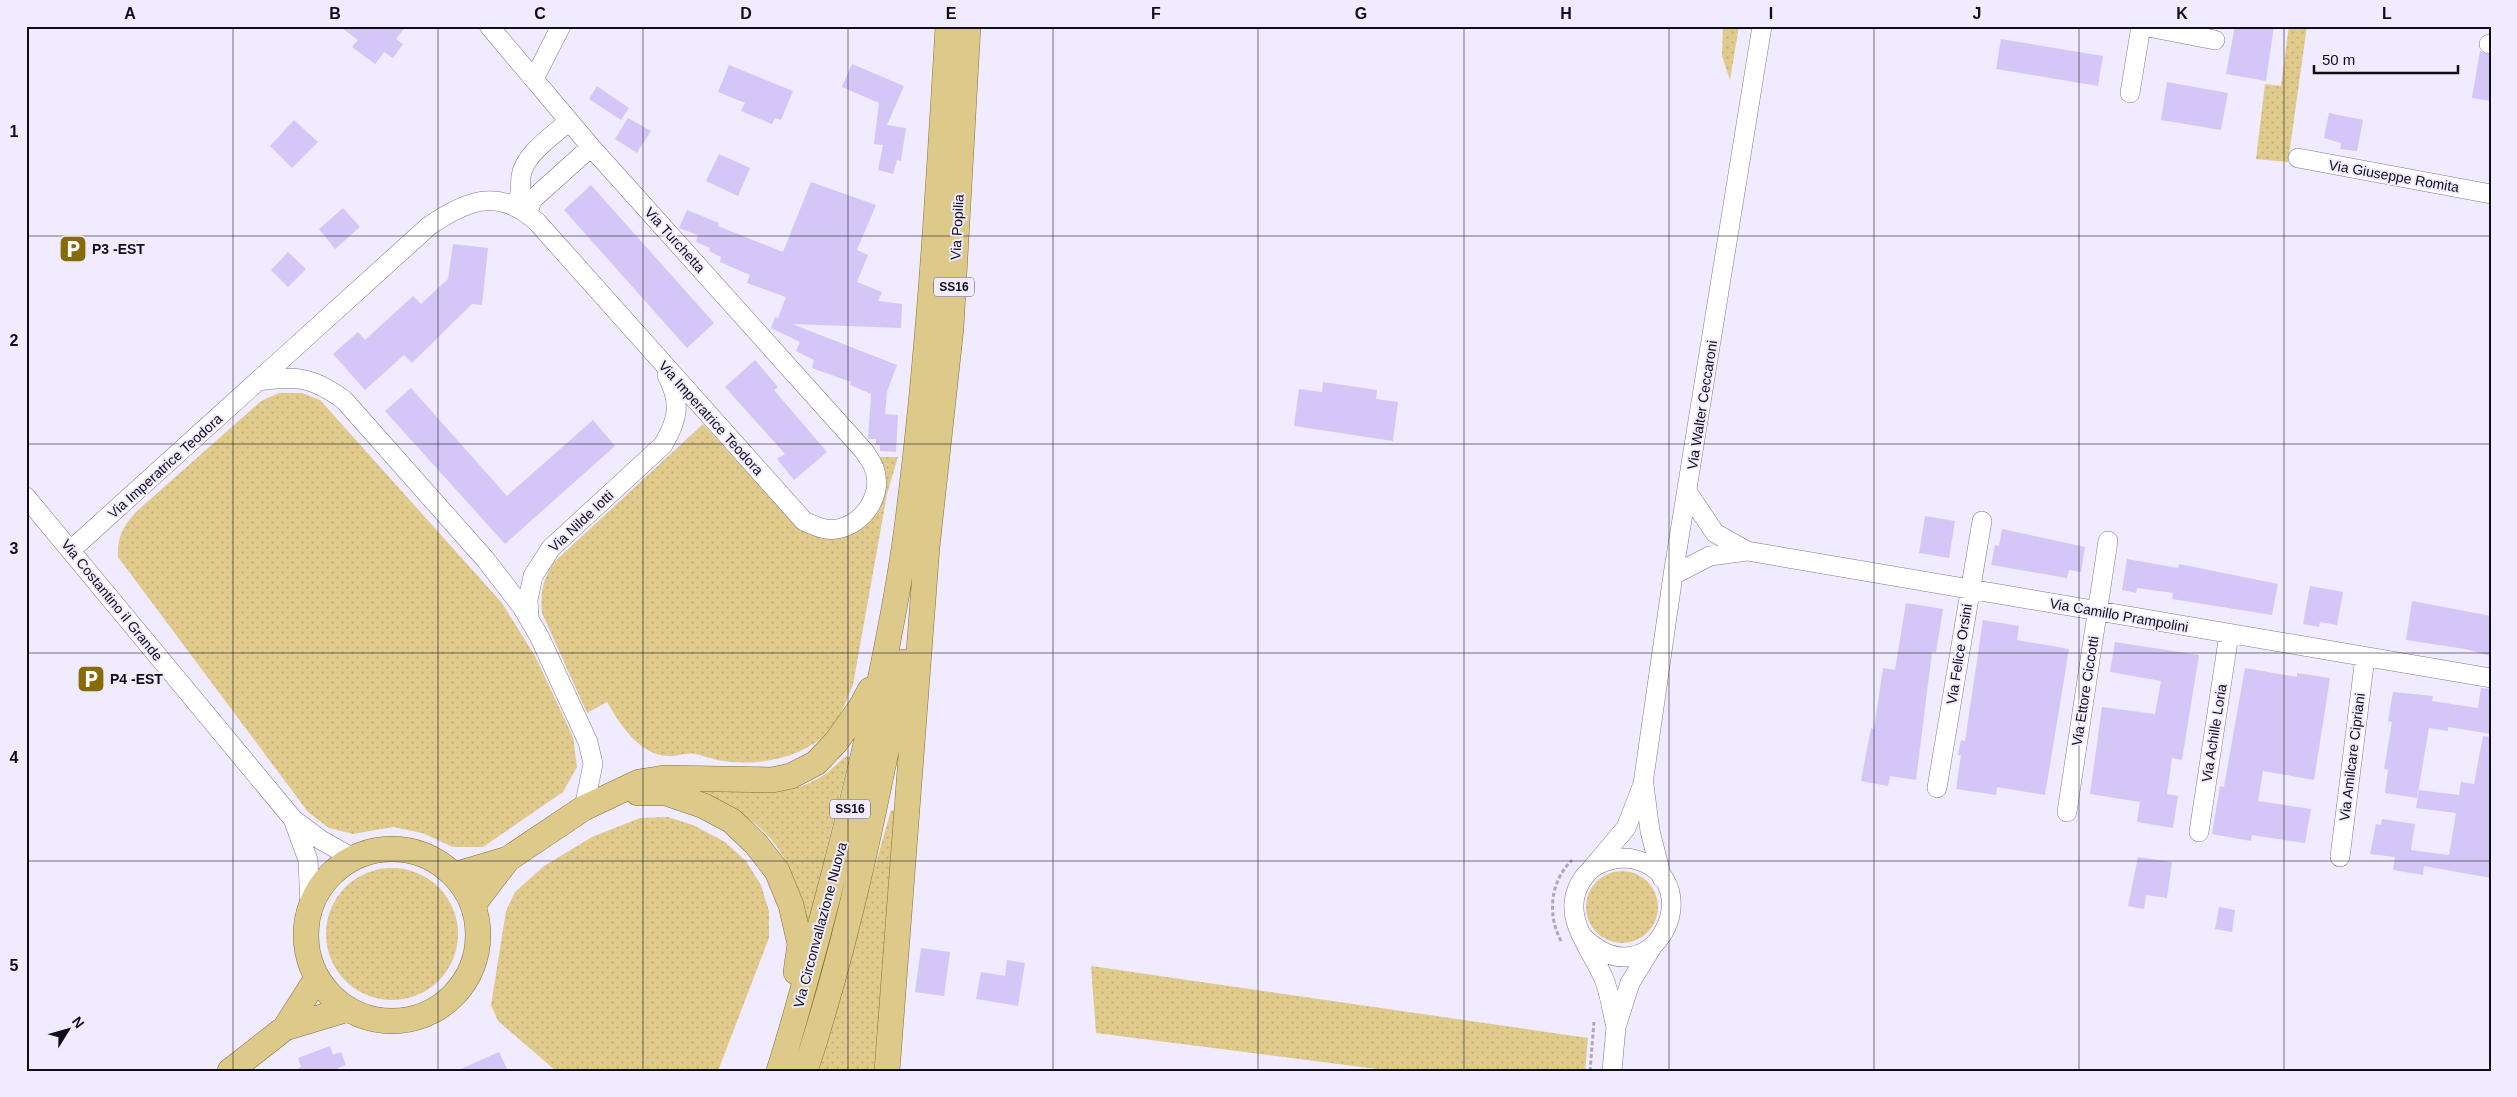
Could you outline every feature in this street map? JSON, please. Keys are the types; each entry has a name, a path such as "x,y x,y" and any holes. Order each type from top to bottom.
{"main road":[{"name":"Via Popilia","path":"916,545 948,26"},
{"name":"Via Popilia","path":"916,545 952,328 968,26"},
{"name":"Via Circonvallazione Nuova","path":"779,1071 802,1000 858,779 883,663 916,545"},
{"name":"Via Circonvallazione Nuova","path":"805,1071 823,1017 881,786 916,545"},
{"path":"887,1071 916,545"},
{"path":"454,876 508,859 584,808 639,782 664,778 772,780 791,776 816,763 836,742 861,708 883,663"},
{"path":"618,793 666,793 704,806 732,821 756,844 776,871 791,906 800,944 795,978 772,1071"},
{"path":"379,850 406,850 432,859 454,876 473,905 478,931 475,958 465,982 447,1002 424,1015 399,1021 372,1019 348,1009 330,996 317,978 308,956 305,932 310,908 319,888 334,870 353,858 379,850"},
{"path":"473,905 508,859"},
{"path":"230,1071 285,1028 317,978"},
{"path":"285,1028 348,1009"}],"street":[{"name":"Via Turchetta","path":"489,26 591,147 864,451"},
{"path":"534,79 561,26"},
{"name":"Via Walter Ceccaroni","path":"1644,784 1650,831 1662,878 1669,891 1672,907 1670,922 1663,936 1652,947 1639,954 1623,957 1601,952 1583,937 1575,923 1573,908 1575,893 1582,879 1626,828 1644,784 1673,575 1688,494 1762,26"},
{"path":"2130,93 2142,26 2215,40"},
{"path":"522,210 522,176 528,159 569,121"},
{"path":"522,210 591,147"},
{"name":"Via Giuseppe Romita","path":"2298,158 2491,194"},
{"name":"Via Imperatrice Teodora","path":"71,550 430,226 455,208 473,202 491,201 522,210 804,522 820,528 836,529 850,525 865,514 873,502 877,485 874,468 864,451"},
{"name":"Via Nilde Iotti","path":"584,808 593,764 588,742 529,620 528,600 533,576 551,548 663,445 675,426 677,410 675,390 661,362"},
{"path":"258,382 289,378 310,380 325,386 344,400 485,559 529,620"},
{"name":"Via Camillo Prampolini","path":"1688,494 1715,533 1747,551"},
{"name":"Via Costantino il Grande","path":"26,497 292,819 321,840 353,858"},
{"name":"Via Felice Orsini","path":"1937,788 1982,521"},
{"name":"Via Ettore Ciccotti","path":"2067,812 2108,541"},
{"name":"Via Camillo Prampolini","path":"1673,575 1710,556 1747,551 2491,678"},
{"name":"Via Achille Loria","path":"2199,832 2229,634"},
{"name":"Via Amilcare Cipriani","path":"2340,857 2365,657"},
{"name":"Via Costantino il Grande","path":"292,819 308,860 310,908"},
{"path":"1592,868 1606,860 1621,858 1637,860 1651,867 1662,878"},
{"path":"1583,937 1604,980 1616,1027"},
{"path":"1612,1071 1616,1027 1630,982 1652,947"}],"shaded area":[{"path":"1723,26 1739,26 1730,80 1722,56"},
{"path":"2289,26 2307,26 2288,162 2256,159 2265,84 2281,86"},
{"path":"279,393 302,393 320,400 502,603 535,656 573,737 577,767 563,792 483,847 453,847 422,833 393,827 353,834 329,828 308,812 118,557 122,532 137,511 261,401"},
{"path":"703,424 792,521 846,535 860,529 871,520 881,502 886,482 879,457 898,457 887,494 853,685 845,704 832,727 817,742 791,755 761,762 731,762 692,754 671,756 658,754 648,750 632,737 618,720 607,702 587,713 542,613 541,599 543,587 553,563"},
{"path":"846,756 849,758 809,920 805,919 788,867 773,841 738,812 698,791 698,786 760,792 790,789 805,785 823,776"},
{"path":"891,810 896,811 877,1071 815,1071 831,1022"},
{"path":"668,817 693,825 725,842 746,861 761,885 769,911 769,938 718,1071 556,1071 498,1021 491,1005 506,911 515,892 544,866 592,837 640,818"},
{"path":"392,868 405,869 417,873 439,887 453,909 457,921 457,947 453,959 439,981 417,995 405,999 392,1000 379,999 367,995 345,981 331,959 327,947 326,934 327,921 331,909 345,887 367,873 379,869"},
{"path":"1629,871 1648,881 1656,893 1658,907 1656,921 1648,933 1636,941 1615,943 1596,933 1588,921 1586,900 1596,881 1608,873"},
{"path":"1091,966 1588,1038 1585,1071 1392,1071 1096,1033"}],"building":[{"path":"339,26 406,26 396,39 403,44 393,58 384,52 375,64 352,47 358,40"},
{"path":"2235,26 2274,26 2266,81 2226,74"},
{"path":"2001,39 2103,56 2098,86 1996,69"},
{"path":"2480,51 2491,55 2491,101 2472,98"},
{"path":"852,64 904,86 887,125 906,128 901,161 897,160 893,174 878,170 883,145 874,144 879,103 842,87"},
{"path":"729,65 793,91 781,120 775,118 772,124 741,111 745,103 718,92"},
{"path":"2167,82 2228,93 2221,130 2161,120"},
{"path":"597,86 629,108 621,120 589,99"},
{"path":"2329,113 2363,120 2357,151 2340,149 2341,143 2324,138"},
{"path":"628,118 651,131 637,153 615,139"},
{"path":"294,120 318,142 292,168 270,146"},
{"path":"719,154 750,168 738,196 706,181"},
{"path":"811,182 876,205 857,250 868,255 857,282 882,292 878,301 902,304 901,328 792,324 897,365 887,392 885,414 898,415 896,452 880,451 880,445 876,445 876,439 868,439 871,394 850,385 851,382 812,368 814,360 796,351 800,342 771,328 775,317 778,318 786,297 747,283 750,275 720,262 721,257 709,251 710,248 696,242 698,235 679,228 687,210 719,223 718,226 783,252"},
{"path":"591,185 714,323 687,348 564,210"},
{"path":"343,208 360,227 335,249 319,229"},
{"path":"453,244 488,248 482,305 472,304 412,363 404,355 365,390 333,354 358,332 365,340 413,296 421,304 448,279"},
{"path":"288,252 306,269 288,287 271,270"},
{"path":"755,360 778,387 774,390 827,452 794,480 777,459 785,454 725,387"},
{"path":"1323,382 1377,390 1376,399 1398,402 1393,441 1294,426 1299,389 1322,392"},
{"path":"411,388 507,496 593,420 615,446 505,544 385,411"},
{"path":"1925,516 1955,521 1949,558 1919,553"},
{"path":"2002,529 2085,547 2081,572 2069,570 2067,578 1991,565 1995,545 1999,546"},
{"path":"2127,559 2178,568 2179,564 2278,584 2272,615 2172,599 2173,593 2137,588 2136,593 2122,590"},
{"path":"2310,586 2343,592 2337,625 2320,622 2319,627 2303,624"},
{"path":"2412,601 2491,616 2491,656 2465,649 2406,640"},
{"path":"1906,603 1943,609 1936,652 1932,652 1916,780 1890,776 1888,786 1861,781 1871,728 1874,729 1883,668 1895,670"},
{"path":"1983,620 2019,626 2017,640 2069,649 2045,795 1997,787 1996,795 1956,789 1961,755 1958,755 1961,740 1965,741"},
{"path":"2115,642 2199,655 2182,760 2172,758 2167,794 2178,796 2173,828 2137,822 2140,802 2090,794 2102,707 2155,714 2161,681 2110,672"},
{"path":"2245,668 2297,677 2297,673 2330,678 2314,780 2263,771 2258,801 2311,809 2305,843 2252,835 2251,841 2212,834 2220,786 2224,787"},
{"path":"2481,688 2491,689 2491,734 2448,727 2448,731 2429,728 2417,798 2385,793 2388,770 2384,769 2392,722 2388,721 2393,692 2433,696 2432,701 2478,708"},
{"path":"2483,736 2491,737 2491,878 2424,866 2423,875 2393,870 2395,857 2370,854 2376,824 2381,825 2382,819 2415,824 2411,850 2449,855 2456,813 2416,808 2419,790 2459,795 2461,782 2474,784"},
{"path":"2138,857 2172,862 2167,898 2146,895 2144,909 2128,906"},
{"path":"2219,907 2235,910 2232,932 2215,929"},
{"path":"921,948 950,952 944,996 915,992"},
{"path":"1007,960 1025,963 1018,1006 976,999 981,972 1005,976"},
{"path":"330,1046 333,1055 341,1052 346,1065 338,1068 339,1071 295,1071 301,1067 298,1058"},
{"path":"499,1052 508,1071 456,1071"}],"place":[{"name":"P3 -EST","path":"73,249"},
{"name":"P4 -EST","path":"91,679"}]}
